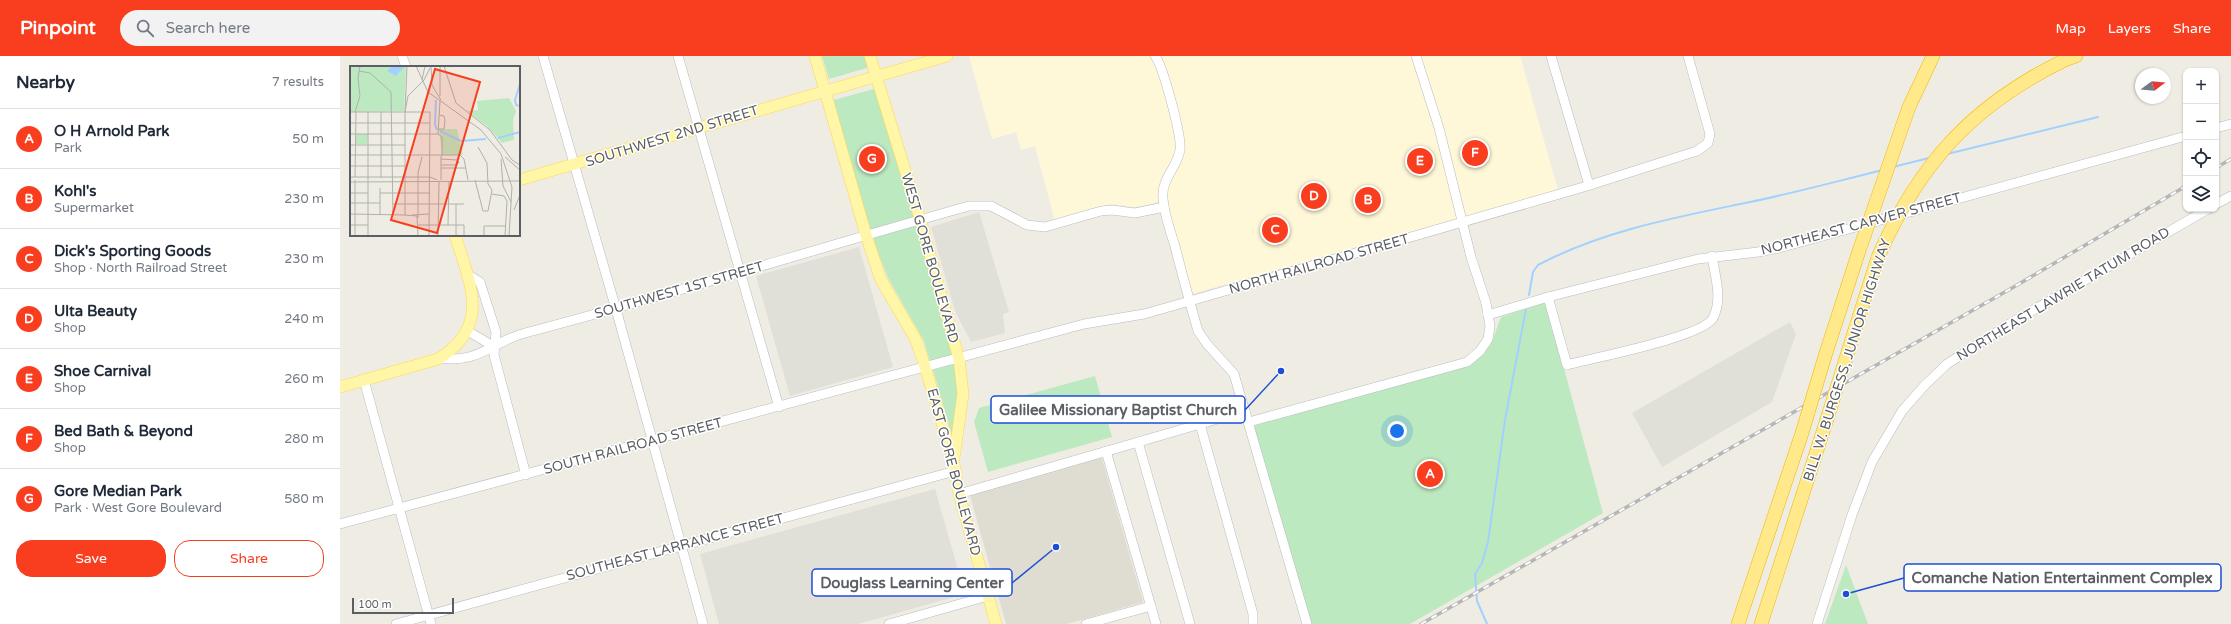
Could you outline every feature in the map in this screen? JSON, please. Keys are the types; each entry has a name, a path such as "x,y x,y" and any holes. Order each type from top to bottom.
{"highway":[{"name":"BILL W. BURGESS, JUNIOR HIGHWAY","path":"1738,624 1802,433 1859,251 1909,107 1933,56"},
{"name":"BILL W. BURGESS, JUNIOR HIGHWAY","path":"1761,624 1878,257 1905,201 1925,172 1956,136 1980,112 2034,75 2070,58"}],"main road":[{"path":"815,56 866,236 881,280 915,338 925,367"},
{"name":"WEST GORE BOULEVARD","path":"870,56 920,220 959,359 963,394 954,467"},
{"name":"SOUTHWEST 2ND STREET","path":"520,180 575,165 825,90 947,56"},
{"path":"340,387 440,358 451,351 464,338 474,303 455,236"},
{"name":"EAST GORE BOULEVARD","path":"925,367 954,467 959,494 996,624"}],"street":[{"path":"402,56 406,66"},
{"path":"543,56 654,441 703,624"},
{"path":"678,56 779,407"},
{"path":"1155,56 1172,106 1180,142 1177,159 1166,178 1163,190 1164,207 1198,331 1207,344 1234,374 1307,624"},
{"path":"1249,422 1467,362 1480,351 1488,339 1490,326 1488,315 1439,128 1416,56"},
{"path":"1552,56 1589,185"},
{"name":"NORTH RAILROAD STREET","path":"925,367 1084,324 1144,314 1589,185 1697,151 1708,143 1710,134 1688,56"},
{"path":"2219,127 2231,124"},
{"name":"NORTHEAST CARVER STREET","path":"1488,315 1548,297 1712,256 1758,252 1783,246 2183,137"},
{"path":"2219,202 2231,196"},
{"name":"SOUTHWEST 1ST STREET","path":"440,358 457,360 483,353 493,346 516,336 616,309 969,206 981,205 999,209 1027,224 1045,227 1101,211 1112,210 1135,213 1164,207"},
{"name":"NORTHEAST LAWRIE TATUM ROAD","path":"1817,624 1852,515 1872,462 1902,411 1924,386 1947,364 2011,323 2203,212"},
{"path":"1548,297 1567,364 1669,340 1701,329 1712,320 1718,305 1712,256"},
{"path":"467,274 480,282 496,332 493,346 526,475"},
{"path":"466,330 493,346"},
{"name":"SOUTH RAILROAD STREET","path":"340,524 654,441 925,367"},
{"path":"364,380 398,509 431,624"},
{"path":"959,494 1245,411"},
{"path":"1200,424 1253,614 1253,624"},
{"path":"1138,442 1190,624"},
{"path":"1106,451 1156,624"},
{"name":"SOUTHEAST LARRANCE STREET","path":"396,624 683,546 954,467"},
{"path":"889,624 988,596"},
{"path":"1086,624 1151,606"}],"shaded area":[{"path":"969,56 1150,56 1157,66 1176,141 1175,154 1160,181 1158,202 1135,207 1110,204 1055,221 1035,146 1021,150 1016,132 992,139"},
{"path":"1157,56 1520,56 1558,190 1191,294 1170,217 1167,189 1182,155"},
{"path":"979,212 1009,312 1003,314 1005,333 971,342 955,311 931,227"},
{"path":"859,247 893,367 790,396 756,276"},
{"path":"1790,322 1796,334 1772,402 1662,467 1632,413"},
{"path":"1101,455 1143,602 1067,624 1006,624 969,492"},
{"path":"935,489 965,594 858,624 719,624 700,554"}],"green space":[{"path":"822,56 867,56 870,67 829,79"},
{"path":"874,89 916,216 870,230 830,101"},
{"path":"917,225 955,354 930,362 924,341 888,278 872,238"},
{"path":"1546,302 1603,513 1410,624 1310,624 1254,428 1256,425 1473,361 1485,352 1491,344 1501,317"},
{"path":"957,363 959,392 952,435 933,370"},
{"path":"1095,376 1112,437 988,472 974,422 979,408"},
{"path":"1846,565 1868,624 1825,624"}],"waterway":[{"path":"1947,154 2098,117"},
{"path":"1893,167 1929,158"},
{"path":"1529,295 1533,272 1538,265 1589,242 1669,219 1783,195 1883,170"},
{"path":"1487,624 1477,601 1475,574 1482,563 1488,542 1505,420 1526,309"}],"railway":[{"path":"2219,166 2231,159"},
{"path":"1421,624 2012,288 2183,188"}],"place":[{"name":"Bed Bath & Beyond","path":"1475,153"},
{"name":"Gore Median Park","path":"872,159"},
{"name":"Shoe Carnival","path":"1420,161"},
{"name":"Ulta Beauty","path":"1314,196"},
{"name":"Kohl's","path":"1368,200"},
{"name":"Dick's Sporting Goods","path":"1275,230"},
{"name":"Galilee Missionary Baptist Church","path":"1281,371"},
{"name":"O H Arnold Park","path":"1430,474"},
{"name":"Douglass Learning Center","path":"1056,547"},
{"name":"Comanche Nation Entertainment Complex","path":"1846,594"}]}
